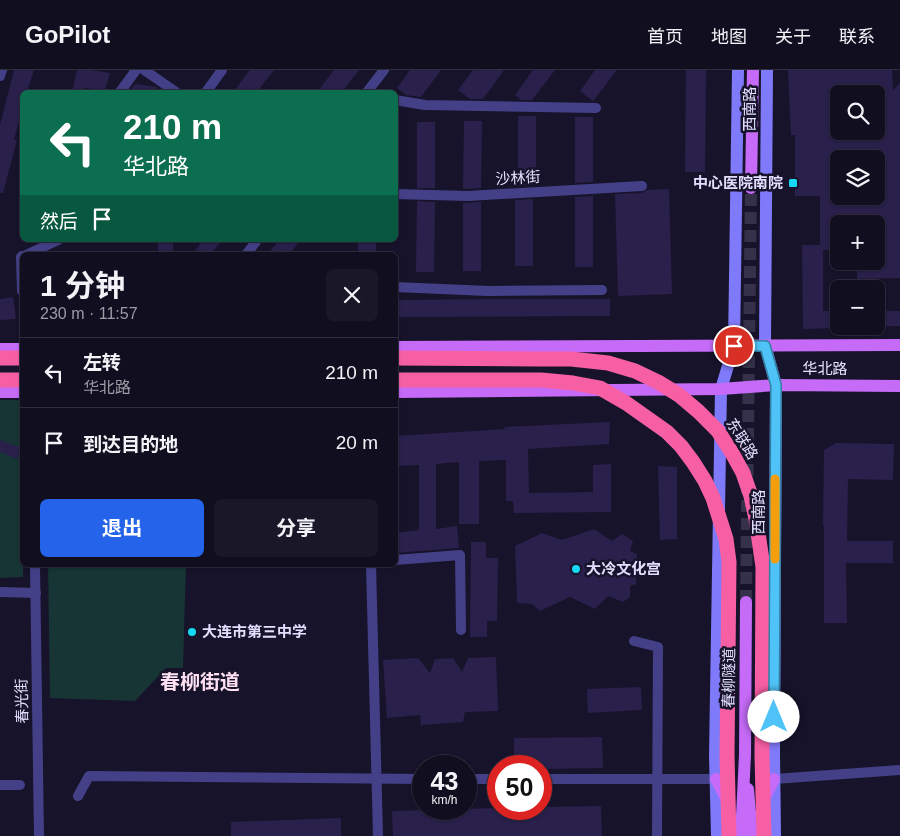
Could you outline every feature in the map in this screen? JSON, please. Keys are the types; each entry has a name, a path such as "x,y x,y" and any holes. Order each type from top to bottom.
{"highway":[{"path":"0,358 20,358"},
{"name":"东联路","path":"398,358 536,358 608,363 635,371 680,395 718,431 743,474 756,520 763,567 762,755 764,836"},
{"path":"0,380 20,380"},
{"path":"398,380 541,380 600,388 626,403 667,432 693,462 713,498 726,539 729,562 727,756 729,836"}],"main road":[{"name":"西南路","path":"717,836 715,756 720,390 734,346 738,70"},
{"name":"西南路","path":"752,188 753,70"},
{"name":"西南路","path":"767,70 765,346 776,385 775,836"},
{"name":"华北路","path":"398,348 900,345"},
{"path":"0,348 20,349"},
{"name":"华北路","path":"398,392 720,390 776,385 900,386"},
{"path":"0,392 20,392"},
{"name":"春柳隧道","path":"746,602 746,830"},
{"path":"716,779 746,830 759,836"},
{"path":"746,830 774,779"}],"street":[{"path":"0,76 2,70"},
{"path":"121,90 136,70"},
{"path":"144,70 173,90"},
{"path":"207,90 222,70"},
{"path":"369,90 384,70"},
{"path":"398,100 425,105 596,108"},
{"name":"沙林街","path":"398,194 468,196 642,186"},
{"path":"32,252 54,242"},
{"path":"398,287 488,291 602,290"},
{"path":"398,560 460,555 461,630"},
{"name":"春光街","path":"35,567 39,836"},
{"path":"371,567 378,836"},
{"path":"0,592 36,593"},
{"path":"634,641 658,646 657,836"},
{"path":"774,779 900,770"},
{"path":"78,796 89,776 412,779"},
{"path":"552,779 716,779"},
{"path":"0,785 20,785"}],"green space":[{"path":"0,400 20,400 20,567 23,567 23,577 0,578"},
{"path":"48,567 186,567 183,668 166,668 135,701 50,698"}],"building":[{"path":"14,70 34,70 28,90 20,90 20,118 14,140 17,140 3,193 0,193 0,125"},
{"path":"77,70 110,73 105,90 84,88 84,90 72,90"},
{"path":"250,70 274,70 259,90 235,90"},
{"path":"334,70 359,70 344,90 319,90"},
{"path":"410,70 441,70 421,97 406,95 397,88"},
{"path":"473,70 504,70 483,99 470,99 458,90"},
{"path":"533,70 555,70 532,100 521,100 515,95"},
{"path":"595,70 617,70 593,101 580,91"},
{"path":"686,70 706,70 705,172 685,172"},
{"path":"788,70 892,70 893,90 900,83 900,278 857,279 857,270 885,270 885,215 830,215 830,250 823,250 823,311 830,311 830,328 803,329 802,245 820,245 820,196 795,196 795,135 791,135"},
{"path":"135,84 157,87 157,90 130,90"},
{"path":"518,116 536,116 536,184 533,185 518,186"},
{"path":"575,117 593,117 593,182 575,183"},
{"path":"464,121 482,121 481,188 463,189"},
{"path":"417,122 435,122 435,188 417,188"},
{"path":"669,189 672,294 618,296 615,194"},
{"path":"593,196 593,267 575,267 575,197"},
{"path":"533,199 533,266 515,266 515,200"},
{"path":"417,201 435,202 434,272 416,272"},
{"path":"481,202 481,271 463,271 463,203"},
{"path":"158,242 173,242 173,252 158,252"},
{"path":"202,242 220,242 212,252 194,252"},
{"path":"277,242 299,242 291,252 269,252"},
{"path":"358,242 376,242 376,252 358,252"},
{"path":"13,297 16,319 0,320 0,299"},
{"path":"610,299 610,316 398,317 398,300"},
{"path":"885,311 900,311 900,326 885,326"},
{"path":"610,422 609,444 528,449 529,493 593,492 593,465 611,464 611,512 514,513 513,501 506,501 506,460 479,461 479,524 459,524 459,462 436,464 436,529 457,526 459,548 398,553 398,533 419,530 419,465 398,466 398,436 505,429 504,427"},
{"path":"0,440 20,448 17,459 0,452"},
{"path":"836,443 894,444 893,480 848,479 847,541 893,541 893,563 846,563 847,623 824,623 824,450"},
{"path":"658,466 677,467 677,539 660,540"},
{"name":"大冷文化宫","path":"594,529 612,541 622,534 633,541 630,551 637,554 636,584 630,586 630,597 623,602 608,596 595,609 570,597 540,611 532,604 517,603 515,546 542,533 562,540"},
{"path":"471,542 486,542 486,558 498,558 497,621 487,621 487,637 470,637"},
{"path":"496,657 498,711 465,712 463,722 421,725 420,715 387,718 383,660 418,658 430,673 435,659 453,658 462,672 468,658"},
{"path":"641,687 642,710 588,713 587,689"},
{"path":"602,737 603,768 552,769 552,755 514,755 514,738"},
{"path":"601,806 602,836 393,836 392,811 412,810 412,820 477,820 477,809 487,808 487,820 552,820 552,807"},
{"path":"341,818 341,836 231,836 231,822"}],"tunnel":[{"path":"746,602 751,188"}],"slow traffic":[{"path":"775,479 775,559"}],"place":[{"name":"中心医院南院","path":"793,183"},
{"name":"大冷文化宫","path":"576,569"},
{"name":"大连市第三中学","path":"192,632"}],"district":[{"name":"春柳街道","path":"200,682"}],"route":[{"path":"734,346 765,346 776,385 774,717"}]}
